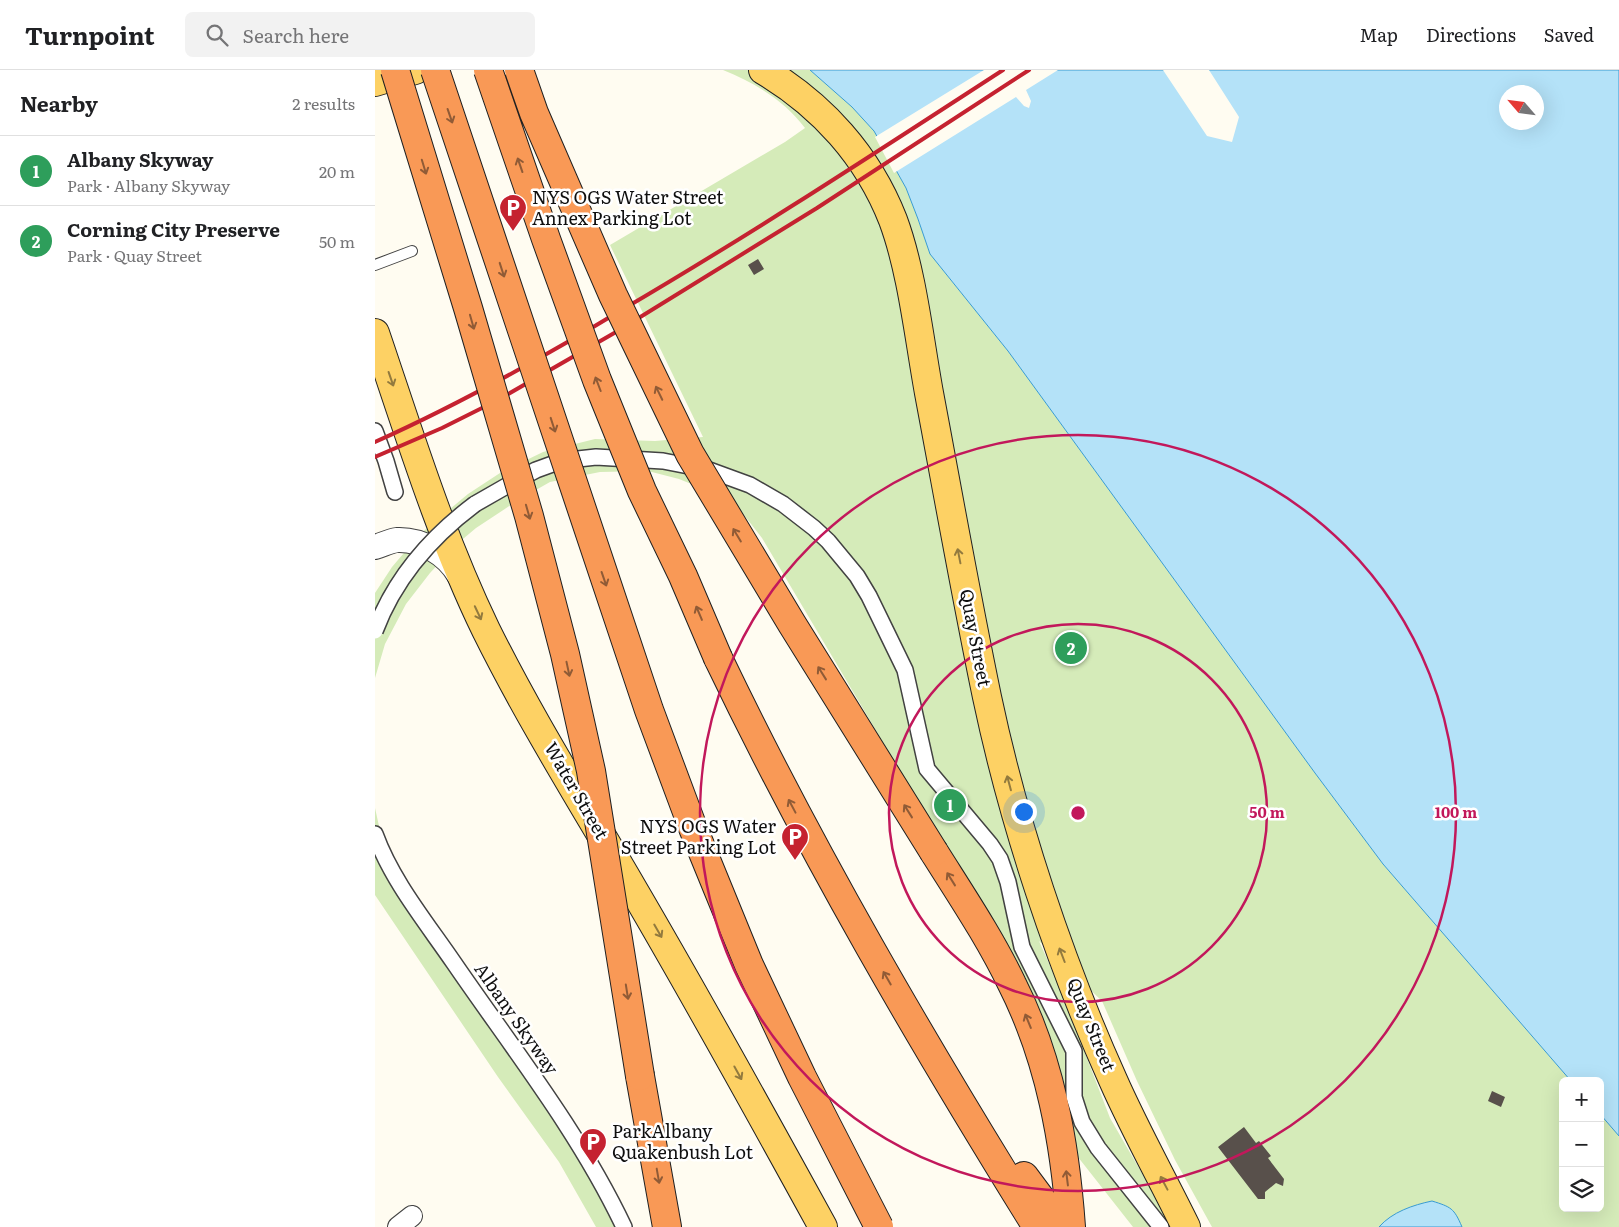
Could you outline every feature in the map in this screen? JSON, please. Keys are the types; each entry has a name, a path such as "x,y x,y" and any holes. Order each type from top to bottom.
{"highway":[{"path":"395,70 468,308 523,498 565,654 591,771 640,1076 667,1227"},
{"path":"435,70 649,710 693,828 757,982 802,1077 879,1227"},
{"path":"488,70 576,325 597,380 642,491 683,576 718,658 757,739 841,899 912,1021 1037,1227"},
{"path":"519,70 534,113 613,295 690,454 792,624 990,943 1013,985 1046,1070 1053,1097 1064,1157 1071,1227"},
{"path":"912,1021 1061,1227"}],"main road":[{"path":"375,82 415,70"},
{"name":"Quay Street","path":"763,70 788,85 810,102 836,128 869,171 893,220 910,285 960,560 988,700 1022,830 1045,904 1084,1011 1111,1077 1139,1138 1186,1227"},
{"name":"Water Street","path":"375,333 426,481 466,587 509,674 699,1004 823,1227"}],"street":[{"path":"375,431 387,461 395,492"},
{"path":"375,631 388,602 410,568 440,533 475,504 498,490 530,473 558,462 578,458 663,461 709,470 750,485 783,504 814,528 828,542 857,576 869,596 905,670 927,770 990,844 1000,859 1008,882 1022,948 1074,1051 1073,1098 1082,1122 1098,1148 1161,1227"},
{"path":"375,547 396,540 417,542 444,557 456,570 466,587"},
{"name":"Albany Skyway","path":"375,834 389,865 424,921 574,1136 605,1187 624,1227"}],"lane":[{"path":"375,265 412,251"}],"green space":[{"path":"723,70 810,70 852,107 874,131 906,188 930,254 1008,351 1383,864 1568,1077 1559,1077 1559,1212 1604,1212 1604,1119 1619,1136 1619,1227 1212,1227 1175,1160 1137,1081 1102,1001 1039,941 1060,988 1110,1118 1173,1227 1133,1227 1074,1152 945,845 762,538 733,501 679,479 648,471 600,472 550,482 476,528 457,544 430,573 406,604 385,644 375,678 375,593 392,567 420,534 468,494 500,473 543,452 595,439 655,441 703,437 610,245 785,142 805,128 788,109 768,93"},
{"path":"375,808 381,835 403,878 583,1137 611,1185 631,1227 596,1227 559,1162 498,1077 375,895"}],"water":[{"path":"810,70 1619,70 1619,1136 1604,1119 1604,1077 1568,1077 1383,864 1008,351 930,254 906,188 874,131 852,107"},
{"path":"1432,1201 1451,1209 1462,1227 1379,1227 1390,1217 1403,1210"}],"pier":[{"path":"984,70 1058,70 1026,90 1031,101 1029,108 1024,106 1016,97 894,173 875,137"},
{"path":"1163,70 1209,70 1239,117 1232,142 1207,136"}],"building":[{"path":"758,259 764,269 754,275 748,265"},
{"path":"1492,1091 1505,1097 1501,1107 1488,1101"},
{"path":"1244,1127 1256,1143 1259,1141 1271,1156 1268,1158 1284,1179 1283,1186 1276,1183 1265,1192 1265,1199 1258,1199 1218,1147"}],"railway":[{"path":"375,442 533,362 673,280 1003,70"},
{"path":"375,457 442,428 496,401 616,332 817,208 1029,70"}],"place":[{"name":"NYS OGS Water Street Annex Parking Lot","path":"513,232"},
{"name":"Corning City Preserve","path":"1071,648"},
{"name":"Albany Skyway","path":"950,805"},
{"name":"NYS OGS Water Street Parking Lot","path":"795,861"},
{"name":"ParkAlbany Quakenbush Lot","path":"593,1166"}]}
